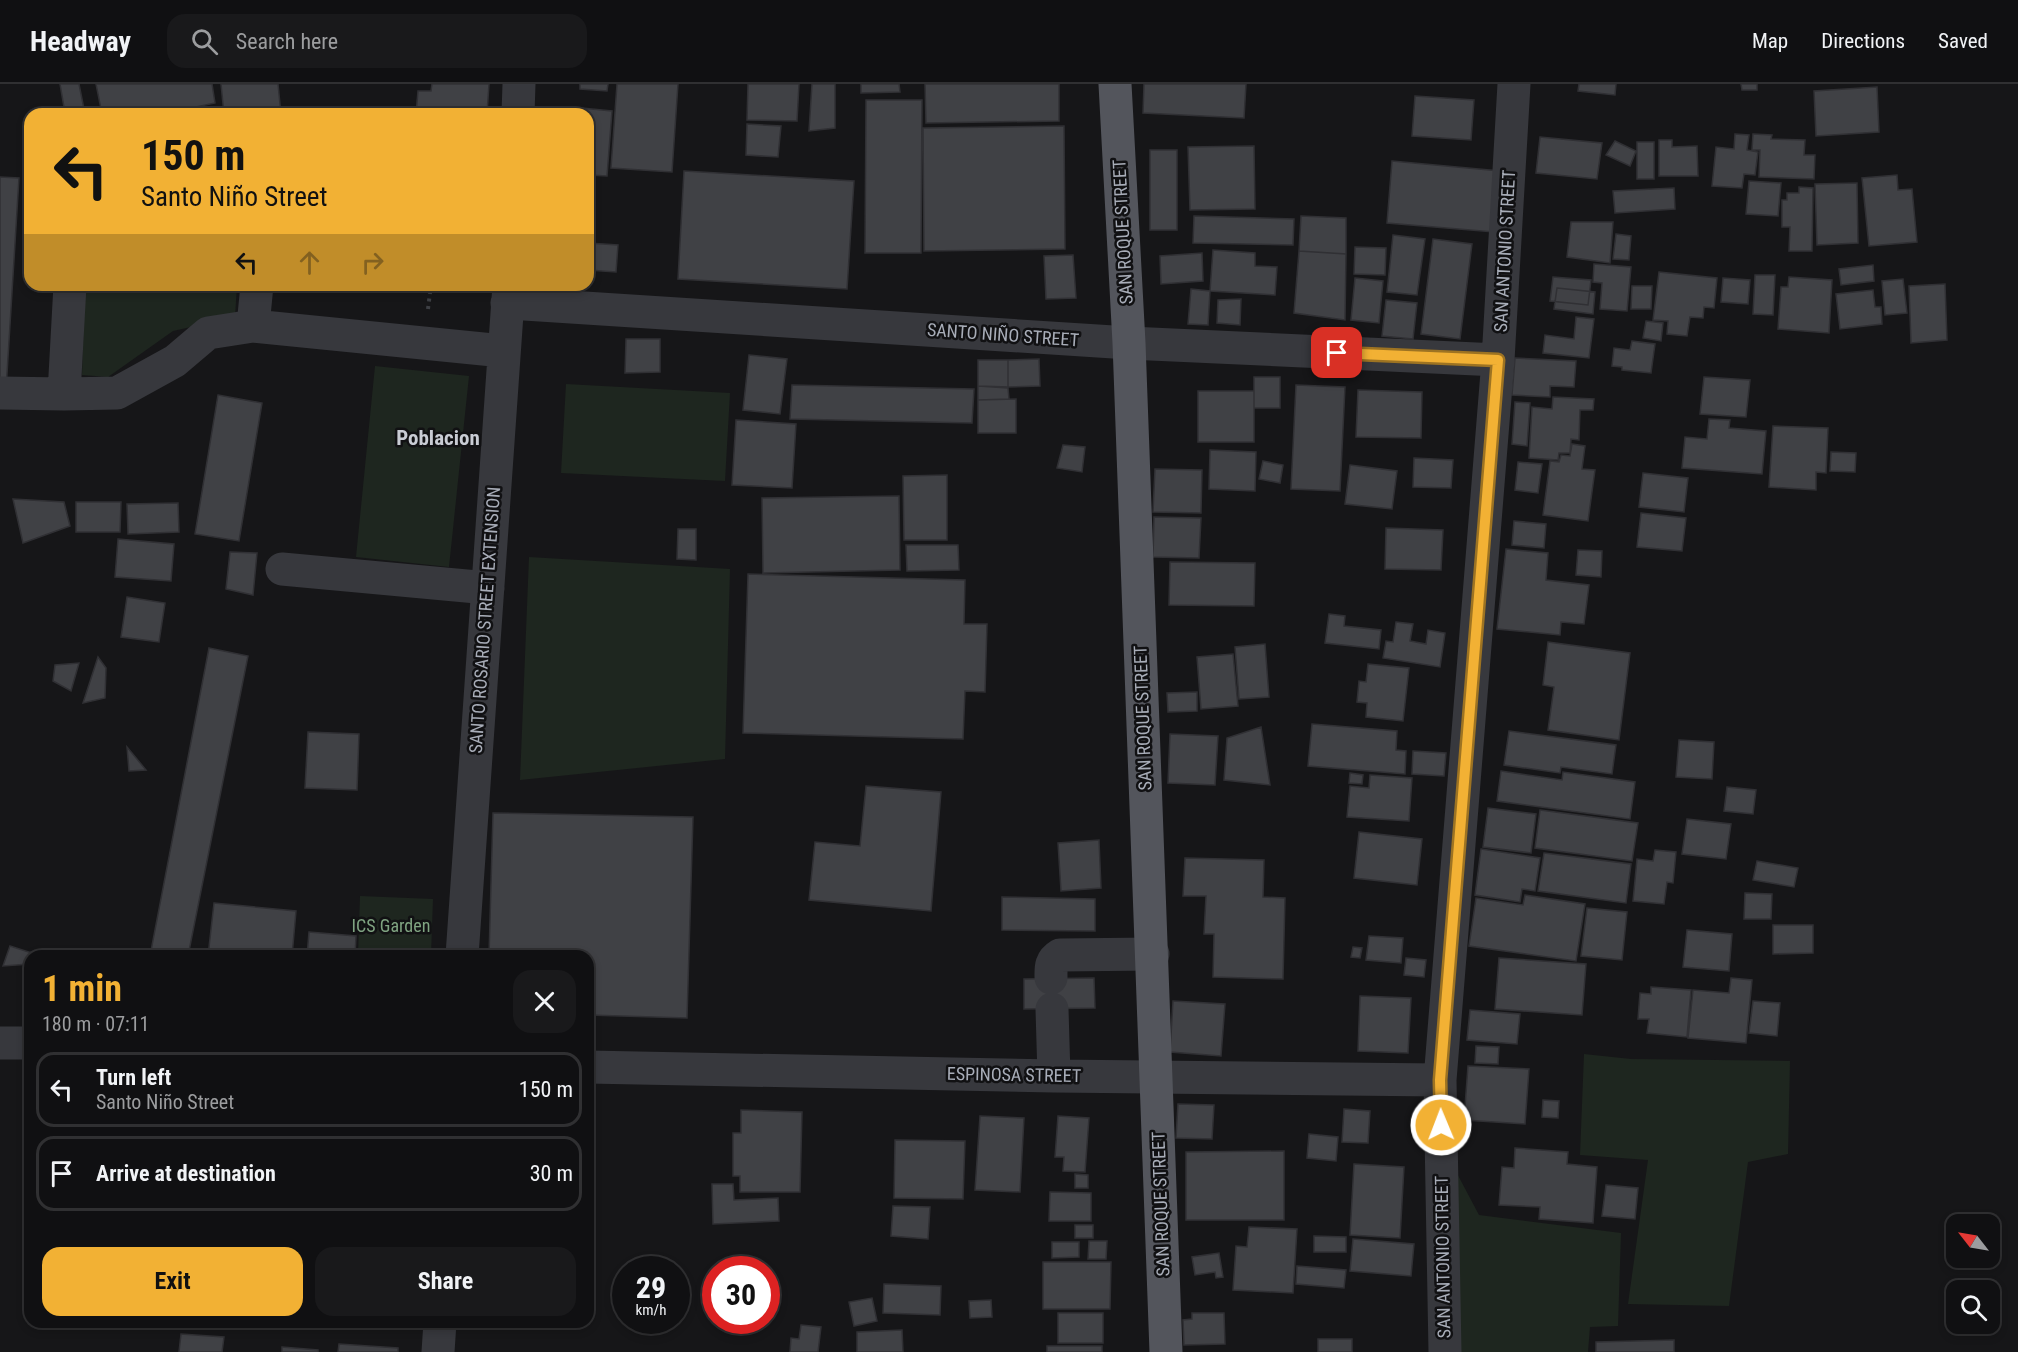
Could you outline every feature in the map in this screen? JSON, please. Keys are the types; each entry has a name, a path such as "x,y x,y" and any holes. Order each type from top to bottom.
{"main road":[{"name":"SAN ROQUE STREET","path":"1115,84 1129,343 1166,1352"}],"street":[{"path":"518,108 519,84"},
{"name":"SAN ANTONIO STREET","path":"1445,1352 1440,1080 1498,360 1514,84"},
{"path":"64,394 70,291"},
{"path":"253,326 256,291"},
{"name":"SANTO NIÑO STREET","path":"508,294 1129,343 1498,360"},
{"name":"SANTO ROSARIO STREET EXTENSION","path":"462,950 508,294"},
{"path":"0,393 117,393 175,361 208,333 253,326 503,351"},
{"path":"282,569 488,588"},
{"path":"1054,1076 1051,964 1054,958 1060,955 1153,954"},
{"path":"0,1043 24,1043"},
{"name":"ESPINOSA STREET","path":"594,1067 1054,1076 1440,1080"},
{"path":"438,1352 440,1328"}],"green space":[{"path":"85,291 237,291 235,317 173,331 108,377 82,375"},
{"path":"375,366 469,376 449,567 356,557"},
{"path":"566,384 730,393 725,481 561,473"},
{"path":"529,557 730,569 725,759 520,780"},
{"name":"ICS Garden","path":"360,896 433,899 431,950 358,950"},
{"path":"1584,1054 1631,1059 1790,1061 1788,1154 1748,1162 1729,1306 1628,1304 1648,1160 1580,1155"},
{"path":"1452,1164 1479,1215 1621,1233 1618,1326 1590,1327 1588,1352 1450,1352"}],"building":[{"path":"60,84 79,84 84,108 64,108"},
{"path":"96,84 212,84 215,103 191,108 101,108"},
{"path":"221,84 278,84 280,108 223,108"},
{"path":"432,84 489,84 487,108 417,108 418,91 431,91"},
{"path":"580,84 608,84 607,91 580,89"},
{"path":"617,84 678,84 672,172 611,168"},
{"path":"748,84 799,84 797,121 747,120"},
{"path":"812,84 835,84 835,128 809,131"},
{"path":"861,84 899,84 900,92 861,93"},
{"path":"925,84 1059,84 1059,121 926,123"},
{"path":"1144,84 1246,84 1244,118 1143,113"},
{"path":"1579,84 1616,84 1615,95 1578,91"},
{"path":"1741,84 1757,84 1757,90 1742,90"},
{"path":"1877,87 1879,132 1816,136 1814,91"},
{"path":"1415,96 1474,100 1471,140 1412,136"},
{"path":"866,100 922,100 921,253 865,253"},
{"path":"594,109 612,111 607,176 594,175"},
{"path":"747,124 781,126 778,157 746,155"},
{"path":"1064,126 1065,249 924,251 923,128"},
{"path":"1735,134 1749,135 1747,150 1758,152 1755,175 1744,174 1742,188 1712,186 1716,147 1734,149"},
{"path":"1753,134 1772,135 1771,139 1805,140 1804,155 1815,155 1814,179 1759,177 1760,150 1752,150"},
{"path":"1540,137 1602,143 1597,179 1536,173"},
{"path":"1659,140 1672,140 1672,147 1697,146 1698,176 1659,176"},
{"path":"1615,141 1636,151 1630,166 1606,155"},
{"path":"1637,142 1654,142 1654,179 1637,179"},
{"path":"1254,146 1255,209 1190,210 1188,147"},
{"path":"1150,150 1177,150 1177,230 1150,230"},
{"path":"1392,161 1500,171 1494,232 1387,223"},
{"path":"684,171 854,181 847,289 678,279"},
{"path":"1897,175 1898,190 1912,189 1917,242 1869,246 1862,178"},
{"path":"0,177 19,178 6,390 0,390"},
{"path":"1749,181 1781,183 1778,216 1746,214"},
{"path":"1857,183 1858,243 1817,245 1815,184"},
{"path":"1799,187 1813,188 1812,251 1789,251 1790,227 1782,227 1782,200 1787,200 1787,193 1799,193"},
{"path":"1674,188 1675,209 1615,213 1613,191"},
{"path":"1194,216 1294,219 1293,245 1193,243"},
{"path":"1301,216 1346,218 1346,254 1299,251"},
{"path":"1571,222 1613,222 1610,263 1567,257"},
{"path":"1616,234 1631,236 1629,260 1613,259"},
{"path":"1393,235 1425,239 1417,295 1387,292"},
{"path":"1433,239 1472,244 1460,339 1421,334"},
{"path":"594,243 618,245 616,272 594,270"},
{"path":"1355,247 1386,248 1385,275 1354,274"},
{"path":"1213,250 1255,253 1255,266 1277,267 1275,295 1210,291"},
{"path":"1299,251 1346,254 1345,320 1294,313"},
{"path":"1202,253 1203,281 1161,284 1160,256"},
{"path":"1073,255 1076,298 1046,299 1044,256"},
{"path":"1594,264 1631,267 1627,311 1600,309 1602,283 1593,282"},
{"path":"1873,265 1874,281 1841,285 1839,269"},
{"path":"1659,272 1717,278 1714,308 1704,307 1703,318 1690,317 1687,336 1667,334 1668,321 1653,320"},
{"path":"1755,275 1775,275 1773,315 1753,314"},
{"path":"1553,277 1591,280 1588,305 1550,301"},
{"path":"1789,277 1832,280 1829,333 1778,329 1781,287 1788,287"},
{"path":"1355,278 1383,281 1379,323 1351,320"},
{"path":"1723,278 1750,280 1748,304 1721,302"},
{"path":"1903,279 1907,313 1885,315 1882,281"},
{"path":"1945,284 1947,340 1911,343 1909,286"},
{"path":"1632,286 1652,286 1651,309 1631,309"},
{"path":"1557,288 1595,292 1593,314 1554,309"},
{"path":"1191,289 1210,291 1208,325 1188,324"},
{"path":"1873,290 1875,307 1881,307 1882,324 1840,329 1836,294"},
{"path":"1241,299 1240,325 1217,323 1218,300"},
{"path":"1386,300 1417,303 1413,339 1382,336"},
{"path":"1576,317 1594,319 1589,358 1543,353 1545,335 1574,339"},
{"path":"1646,321 1663,323 1661,341 1643,338"},
{"path":"626,339 660,339 660,372 625,373"},
{"path":"1632,341 1655,344 1651,373 1622,370 1622,367 1612,366 1614,348 1630,350"},
{"path":"749,355 787,359 780,414 743,410"},
{"path":"1515,358 1576,361 1574,387 1550,386 1550,397 1512,395"},
{"path":"1039,359 1040,386 1008,387 1008,360"},
{"path":"978,360 1008,360 1008,387 978,386"},
{"path":"1254,377 1280,377 1280,408 1254,408"},
{"path":"1704,377 1750,380 1746,417 1700,414"},
{"path":"792,385 974,389 972,423 790,419"},
{"path":"1296,385 1345,387 1340,491 1291,489"},
{"path":"978,386 1008,388 1009,399 978,400"},
{"path":"1358,390 1422,392 1421,438 1356,437"},
{"path":"1198,391 1254,391 1254,442 1198,442"},
{"path":"218,395 262,403 239,541 195,534"},
{"path":"1553,397 1594,399 1593,410 1580,410 1579,440 1571,439 1570,453 1559,453 1558,460 1529,458 1532,407 1552,409"},
{"path":"1016,399 1016,433 978,433 978,400"},
{"path":"1515,402 1530,403 1527,446 1512,444"},
{"path":"1709,419 1730,420 1729,428 1766,431 1762,474 1682,468 1685,437 1707,439"},
{"path":"736,420 796,424 792,488 732,485"},
{"path":"1773,426 1828,428 1826,473 1816,472 1816,490 1769,487"},
{"path":"1572,444 1585,446 1582,469 1595,470 1588,521 1543,515 1550,461 1559,462 1561,455 1570,456"},
{"path":"1063,445 1085,447 1082,472 1057,468"},
{"path":"1210,450 1256,452 1255,491 1209,489"},
{"path":"1831,452 1856,453 1855,472 1830,471"},
{"path":"1414,458 1453,460 1451,488 1413,487"},
{"path":"1263,461 1283,465 1280,483 1259,479"},
{"path":"1518,462 1542,464 1538,493 1515,490"},
{"path":"1350,465 1397,471 1392,509 1345,504"},
{"path":"1155,469 1202,470 1201,513 1153,512"},
{"path":"1643,473 1688,478 1684,512 1639,507"},
{"path":"947,475 947,540 904,540 903,476"},
{"path":"899,496 900,570 763,573 762,498"},
{"path":"13,499 64,502 70,526 23,543"},
{"path":"76,502 121,502 120,532 76,532"},
{"path":"178,503 179,532 128,534 127,504"},
{"path":"1641,513 1686,518 1682,551 1637,547"},
{"path":"1154,517 1201,518 1199,558 1153,557"},
{"path":"1514,521 1546,524 1544,548 1512,545"},
{"path":"1386,528 1443,530 1441,570 1385,569"},
{"path":"678,529 696,529 696,560 677,559"},
{"path":"118,539 174,544 171,581 115,577"},
{"path":"906,545 958,545 959,570 907,571"},
{"path":"1506,549 1548,553 1546,580 1589,585 1584,624 1561,622 1560,635 1497,629"},
{"path":"1578,550 1602,551 1601,577 1576,575"},
{"path":"230,552 257,553 253,595 226,589"},
{"path":"1170,562 1255,563 1254,606 1169,605"},
{"path":"748,574 965,580 964,624 987,624 985,692 965,691 963,739 743,733"},
{"path":"127,597 165,603 159,642 121,637"},
{"path":"1329,614 1345,616 1344,626 1381,630 1379,649 1325,643"},
{"path":"1396,622 1413,624 1410,641 1426,644 1428,630 1445,633 1440,667 1383,658 1386,641 1393,642"},
{"path":"1548,642 1630,653 1619,740 1548,730 1554,687 1543,685"},
{"path":"1265,644 1269,697 1239,699 1235,647"},
{"path":"209,648 248,656 189,950 151,950"},
{"path":"1233,654 1238,706 1201,709 1197,657"},
{"path":"98,657 106,668 105,698 83,703"},
{"path":"79,663 71,691 53,681 55,665"},
{"path":"1368,664 1409,668 1403,721 1366,717 1367,703 1357,702 1359,681 1366,682"},
{"path":"1197,692 1197,711 1168,712 1167,693"},
{"path":"1312,724 1397,731 1396,750 1406,751 1405,774 1308,766"},
{"path":"1261,727 1270,785 1224,780 1227,738"},
{"path":"1509,731 1616,745 1612,774 1561,767 1560,773 1504,765"},
{"path":"308,732 359,734 357,790 305,788"},
{"path":"1170,734 1218,736 1215,785 1168,783"},
{"path":"1679,740 1714,742 1712,779 1676,777"},
{"path":"127,747 146,770 129,771"},
{"path":"1413,751 1446,753 1444,776 1412,774"},
{"path":"1501,771 1562,780 1563,772 1635,782 1630,819 1497,801"},
{"path":"1350,773 1363,775 1362,784 1349,783"},
{"path":"1370,775 1412,778 1409,821 1347,817 1350,786 1369,788"},
{"path":"866,786 941,792 931,911 809,900 815,842 860,846"},
{"path":"1727,787 1756,790 1753,814 1724,811"},
{"path":"1488,808 1536,814 1531,853 1483,847"},
{"path":"1540,810 1638,823 1632,861 1535,848"},
{"path":"493,813 693,817 687,1018 594,1015 594,950 489,950"},
{"path":"1687,819 1731,824 1726,859 1682,854"},
{"path":"1359,832 1422,839 1417,885 1354,878"},
{"path":"1099,840 1101,888 1061,891 1058,843"},
{"path":"1481,849 1540,858 1535,891 1522,889 1520,902 1475,895"},
{"path":"1655,850 1676,852 1673,883 1667,882 1664,904 1633,901 1637,859 1653,861"},
{"path":"1544,853 1631,864 1626,903 1538,891"},
{"path":"1185,858 1264,860 1263,897 1285,898 1283,979 1213,977 1214,934 1204,934 1206,896 1183,896"},
{"path":"1757,861 1798,868 1794,887 1753,880"},
{"path":"1745,893 1772,894 1771,919 1744,919"},
{"path":"1525,895 1585,904 1576,961 1469,946 1476,898 1523,905"},
{"path":"1002,897 1095,899 1095,931 1002,930"},
{"path":"214,903 296,911 293,950 209,950"},
{"path":"1587,908 1627,912 1622,960 1581,956"},
{"path":"1773,925 1813,925 1813,953 1773,954"},
{"path":"1687,930 1732,934 1729,971 1683,967"},
{"path":"309,932 356,936 355,950 308,950"},
{"path":"1369,936 1403,938 1401,963 1366,960"},
{"path":"10,946 24,950 24,964 3,966"},
{"path":"1353,947 1362,948 1360,958 1351,957"},
{"path":"1406,958 1426,960 1424,977 1404,975"},
{"path":"1499,958 1586,964 1582,1015 1495,1009"},
{"path":"1094,978 1095,1008 1024,1009 1024,979"},
{"path":"1731,978 1752,980 1746,1043 1688,1038 1693,990 1729,993"},
{"path":"1651,987 1691,990 1687,1037 1647,1033 1649,1019 1638,1019 1640,993 1651,994"},
{"path":"1360,996 1411,998 1408,1053 1358,1051"},
{"path":"1173,1001 1225,1004 1221,1056 1170,1052"},
{"path":"1753,1001 1780,1003 1777,1036 1749,1033"},
{"path":"1470,1010 1520,1014 1517,1044 1467,1040"},
{"path":"1476,1046 1499,1047 1498,1064 1475,1063"},
{"path":"1468,1066 1529,1069 1525,1124 1464,1120"},
{"path":"1543,1100 1559,1101 1558,1118 1542,1117"},
{"path":"1178,1104 1214,1105 1212,1139 1176,1138"},
{"path":"1344,1109 1370,1111 1368,1143 1342,1142"},
{"path":"741,1110 802,1112 800,1192 740,1192 740,1176 733,1176 733,1133 741,1133"},
{"path":"980,1116 1024,1118 1020,1192 975,1190"},
{"path":"1058,1116 1089,1118 1085,1172 1063,1171 1064,1157 1055,1157"},
{"path":"1309,1134 1338,1137 1336,1161 1307,1158"},
{"path":"895,1140 965,1141 963,1199 894,1198"},
{"path":"1515,1148 1568,1152 1567,1164 1597,1167 1593,1223 1539,1219 1540,1207 1499,1205 1502,1167 1514,1168"},
{"path":"1284,1151 1284,1220 1186,1220 1186,1152"},
{"path":"1354,1164 1404,1167 1400,1238 1350,1235"},
{"path":"1075,1174 1088,1175 1088,1188 1075,1188"},
{"path":"712,1184 733,1184 734,1200 778,1198 779,1221 713,1224"},
{"path":"1606,1185 1638,1188 1635,1219 1602,1216"},
{"path":"1050,1192 1091,1193 1091,1221 1049,1221"},
{"path":"893,1206 930,1207 928,1239 891,1236"},
{"path":"1075,1225 1093,1225 1093,1238 1075,1238"},
{"path":"1249,1227 1297,1229 1293,1293 1233,1290 1236,1246 1247,1247"},
{"path":"1314,1236 1346,1237 1346,1252 1314,1252"},
{"path":"1353,1239 1414,1244 1411,1276 1350,1271"},
{"path":"1089,1241 1107,1241 1106,1259 1088,1259"},
{"path":"1052,1242 1079,1242 1079,1257 1052,1258"},
{"path":"1219,1253 1223,1277 1216,1278 1215,1272 1195,1275 1192,1257"},
{"path":"1043,1262 1111,1262 1110,1309 1043,1309"},
{"path":"1297,1266 1346,1270 1344,1288 1296,1284"},
{"path":"884,1284 941,1286 940,1315 883,1313"},
{"path":"872,1298 877,1321 854,1326 849,1302"},
{"path":"991,1300 992,1317 970,1318 969,1301"},
{"path":"1058,1313 1103,1313 1103,1343 1058,1343"},
{"path":"1192,1313 1224,1313 1225,1344 1184,1345 1183,1320 1192,1319"},
{"path":"801,1325 821,1327 818,1352 790,1352 791,1338 799,1339"},
{"path":"902,1330 903,1352 857,1352 857,1332"},
{"path":"181,1334 224,1337 222,1352 179,1352"},
{"path":"1318,1339 1352,1339 1352,1352 1318,1352"},
{"path":"1674,1340 1674,1352 1596,1352 1596,1342"},
{"path":"339,1344 398,1348 398,1352 338,1352"},
{"path":"1047,1346 1102,1346 1102,1352 1047,1352"},
{"path":"282,1347 318,1350 318,1352 282,1352"}],"district":[{"name":"Poblacion","path":"438,438"}],"route":[{"path":"1337,353 1498,360 1440,1080 1441,1125"}]}
